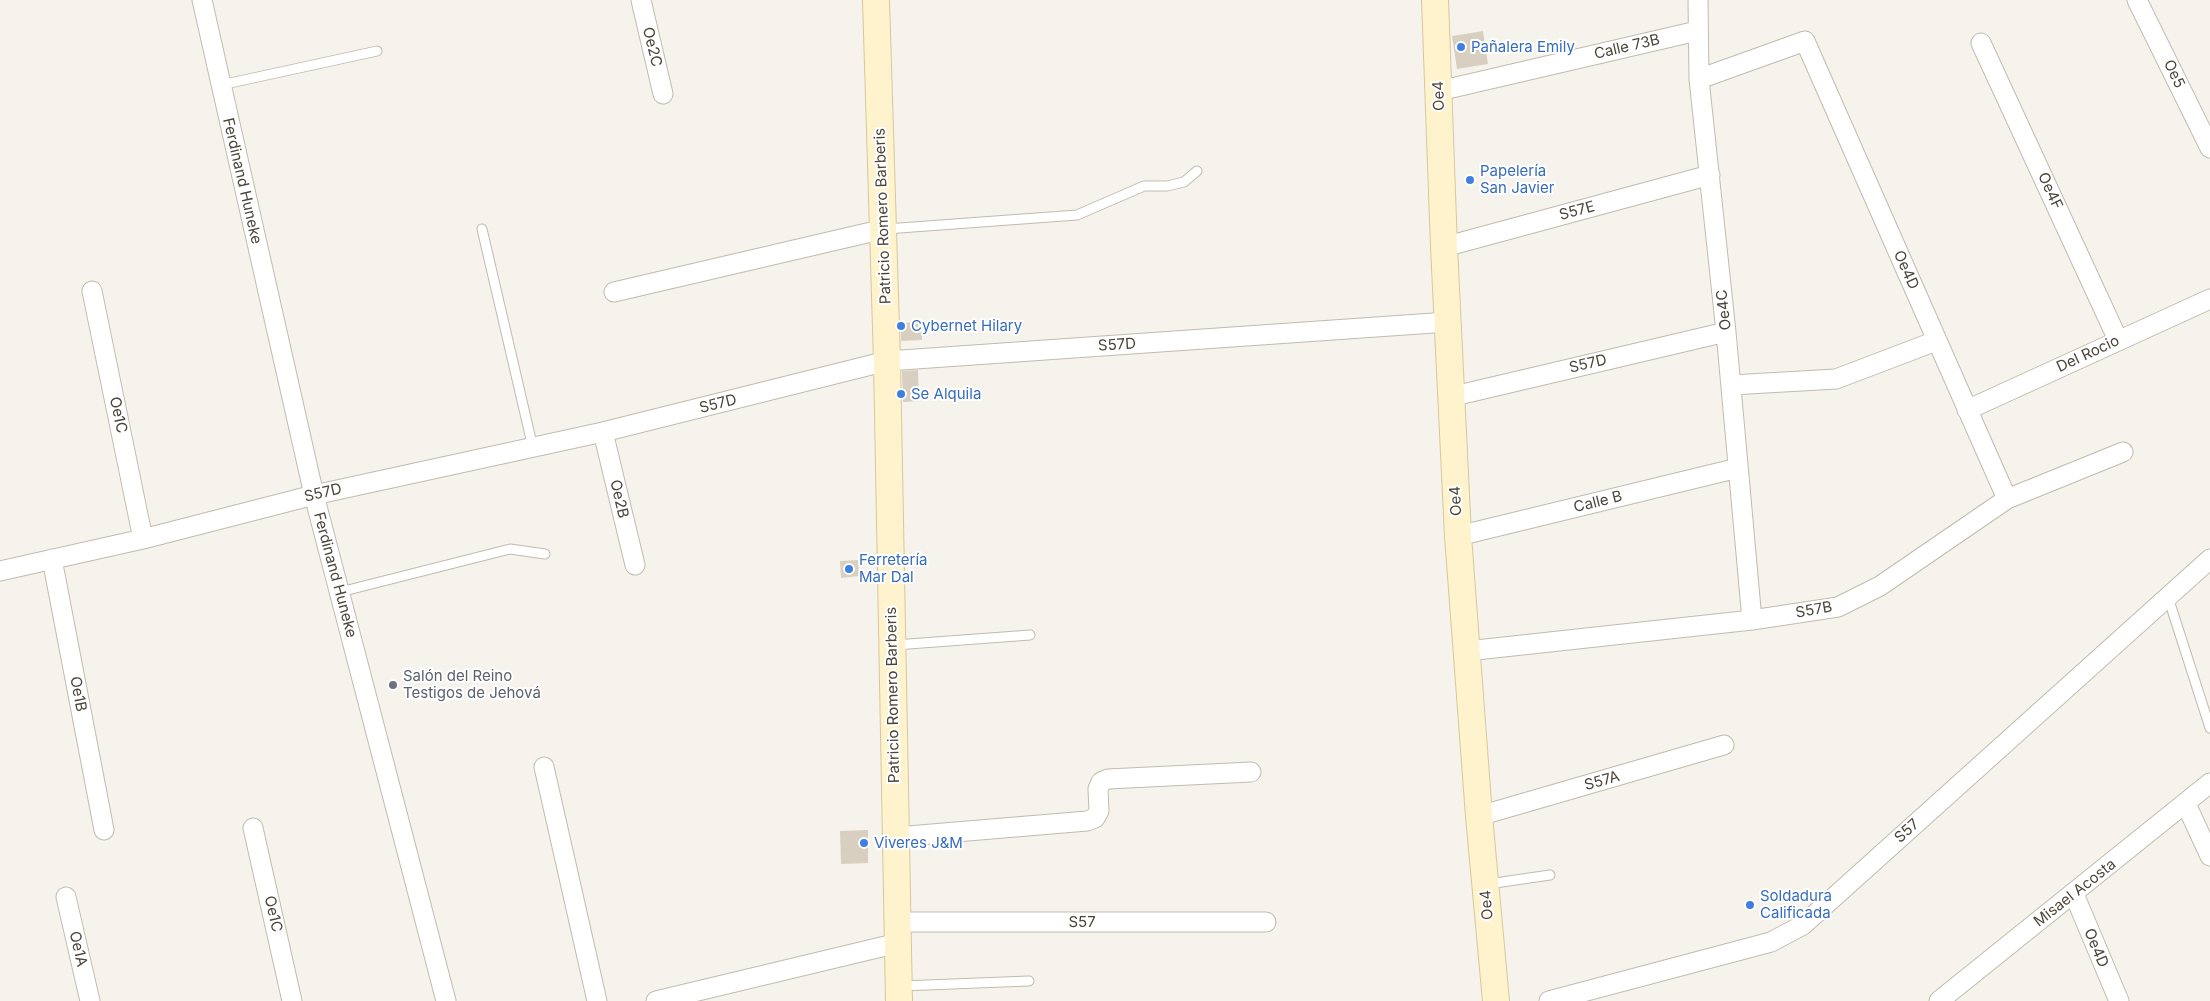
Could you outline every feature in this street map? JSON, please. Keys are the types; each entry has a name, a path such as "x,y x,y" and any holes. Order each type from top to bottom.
{"street":[{"name":"Ferdinand Huneke","path":"202,0 314,495 446,1001"},
{"name":"Oe2C","path":"640,0 663,94"},
{"name":"Patricio Romero Barberis","path":"876,0 884,229 899,994"},
{"name":"Oe4","path":"1435,0 1450,397 1458,536 1479,816 1496,1001"},
{"name":"Oe4C","path":"1698,0 1699,79 1726,332 1752,620"},
{"name":"Oe5","path":"2137,0 2210,148"},
{"name":"Calle 73B","path":"1439,91 1698,31"},
{"name":"Oe4D","path":"1699,79 1805,41 2007,498"},
{"name":"Oe4F","path":"1981,43 2118,340"},
{"name":"S57E","path":"1444,247 1710,174"},
{"path":"614,292 884,229"},
{"name":"Oe1C","path":"92,291 143,540"},
{"name":"Del Rocio","path":"1967,410 2210,299"},
{"name":"S57D","path":"0,571 143,540 314,495 603,432 887,361 1448,322"},
{"name":"S57D","path":"1450,397 1726,332"},
{"path":"1731,385 1836,379 1936,340"},
{"name":"Oe2B","path":"603,432 635,565"},
{"name":"S57B","path":"1467,651 1752,620 1838,606 1880,586 2007,498 2123,452"},
{"name":"Calle B","path":"1458,536 1738,468"},
{"name":"Oe1B","path":"52,559 104,830"},
{"name":"S57","path":"1549,1001 1771,942 1803,925 2210,559"},
{"name":"S57A","path":"1479,816 1724,745"},
{"path":"544,767 597,1001"},
{"path":"896,837 1087,821 1095,818 1099,811 1098,789 1101,782 1108,779 1251,772"},
{"name":"Misael Acosta","path":"1939,1001 1959,993 2074,894 2186,804 2210,782"},
{"path":"2186,804 2210,856"},
{"name":"Oe1C","path":"253,828 292,1001"},
{"name":"Oe4D","path":"2074,894 2119,1001"},
{"name":"Oe1A","path":"66,897 90,1001"},
{"name":"S57","path":"656,1001 898,932 1266,922"}],"lane":[{"path":"220,85 377,51"},
{"path":"884,229 1077,215 1144,186 1167,186 1184,182 1197,171"},
{"path":"482,230 533,448"},
{"path":"340,592 510,549 545,554"},
{"path":"2168,596 2210,728"},
{"path":"892,645 1030,634"},
{"path":"1485,885 1550,875"},
{"path":"899,994 1029,981"}],"building":[{"path":"1483,31 1488,64 1457,69 1452,36"},
{"path":"922,322 922,340 901,341 901,323"},
{"path":"918,370 919,401 903,402 902,371"},
{"name":"Ferretería Mar Dal","path":"858,560 859,576 841,578 840,561"},
{"path":"868,830 868,863 841,864 840,831"}],"place":[{"name":"Pañalera Emily","path":"1461,47"},
{"name":"Papelería San Javier","path":"1470,180"},
{"name":"Cybernet Hilary","path":"901,326"},
{"name":"Se Alquila","path":"901,394"},
{"name":"Ferretería Mar Dal","path":"849,569"},
{"name":"Salón del Reino Testigos de Jehová","path":"393,685"},
{"name":"Viveres J&M","path":"864,843"},
{"name":"Soldadura Calificada","path":"1750,905"}]}
